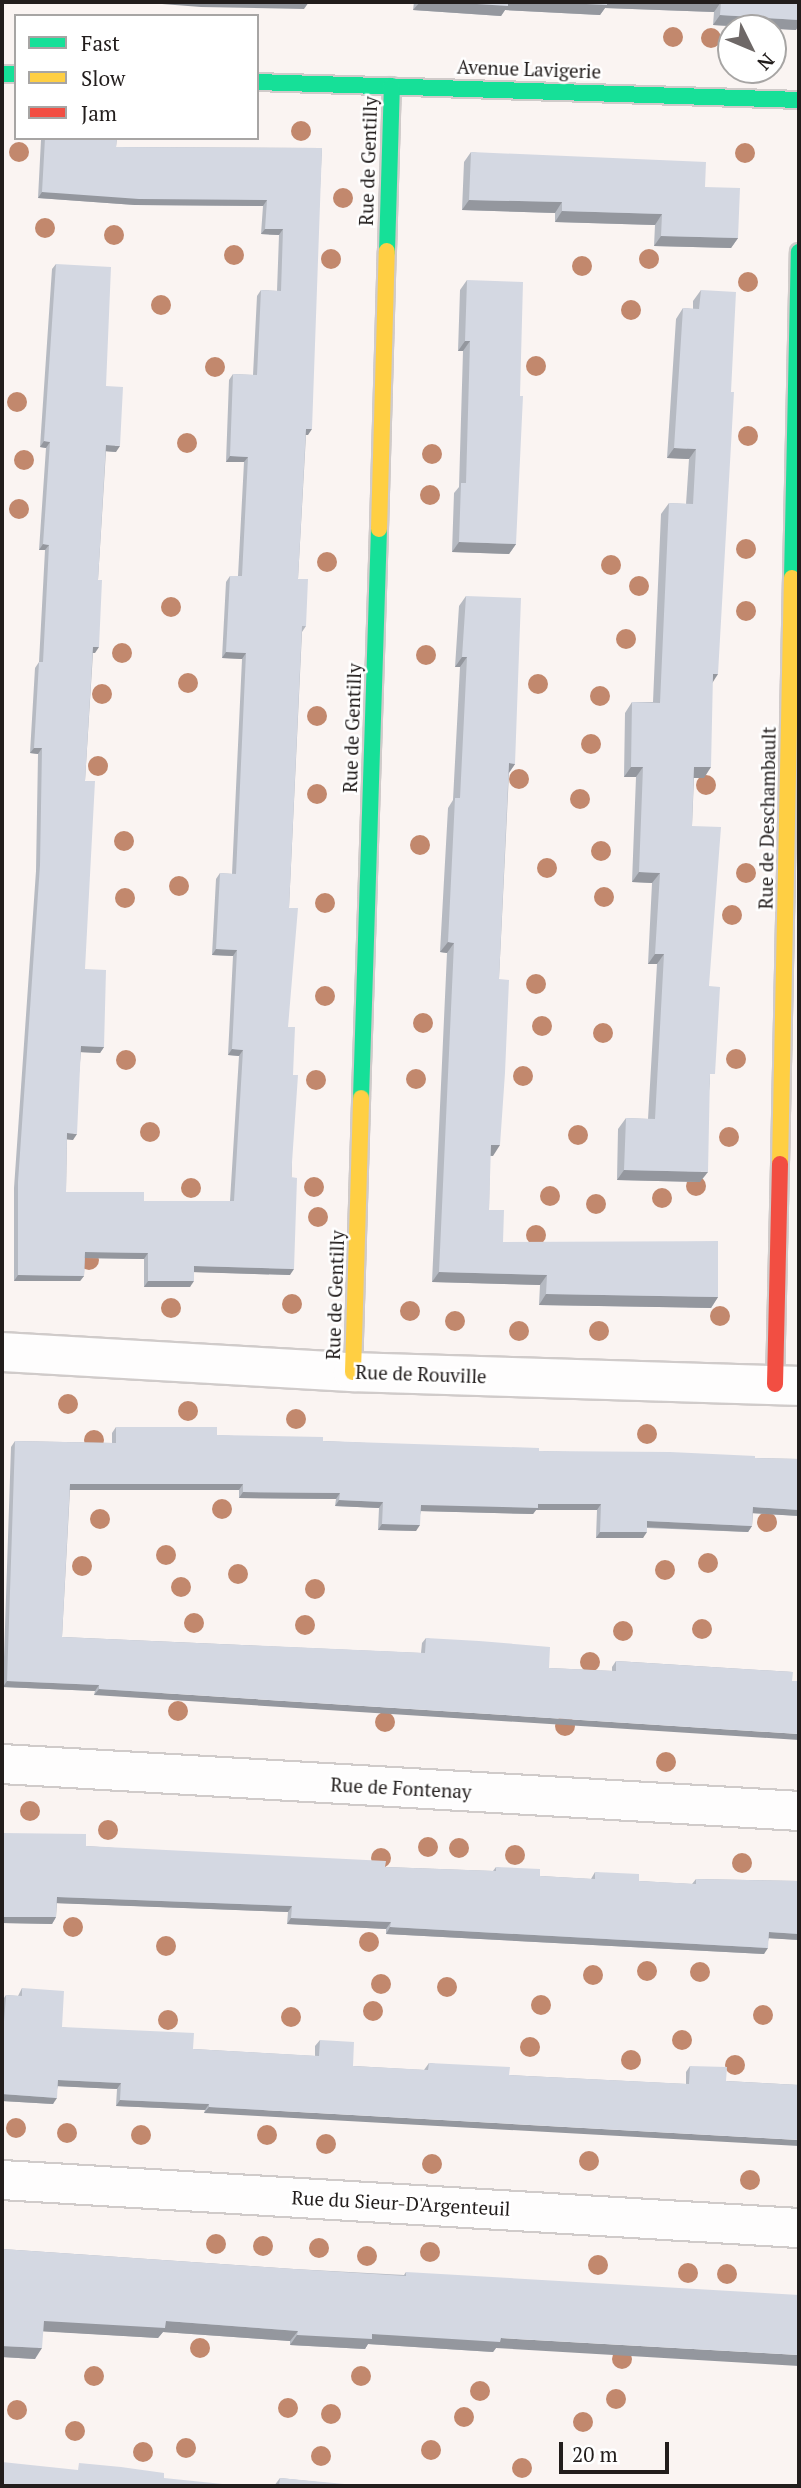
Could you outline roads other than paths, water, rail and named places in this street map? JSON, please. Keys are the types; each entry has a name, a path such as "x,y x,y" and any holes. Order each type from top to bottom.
{"street":[{"name":"Avenue Lavigerie","path":"259,82 799,100"},
{"name":"Rue de Gentilly","path":"353,1372 392,86"},
{"name":"Rue de Deschambault","path":"787,1385 799,252"},
{"name":"Rue de Rouville","path":"2,1352 353,1372 787,1385"},
{"name":"Rue de Fontenay","path":"2,1765 799,1811"},
{"name":"Rue du Sieur-D'Argenteuil","path":"2,2180 799,2228"}]}
